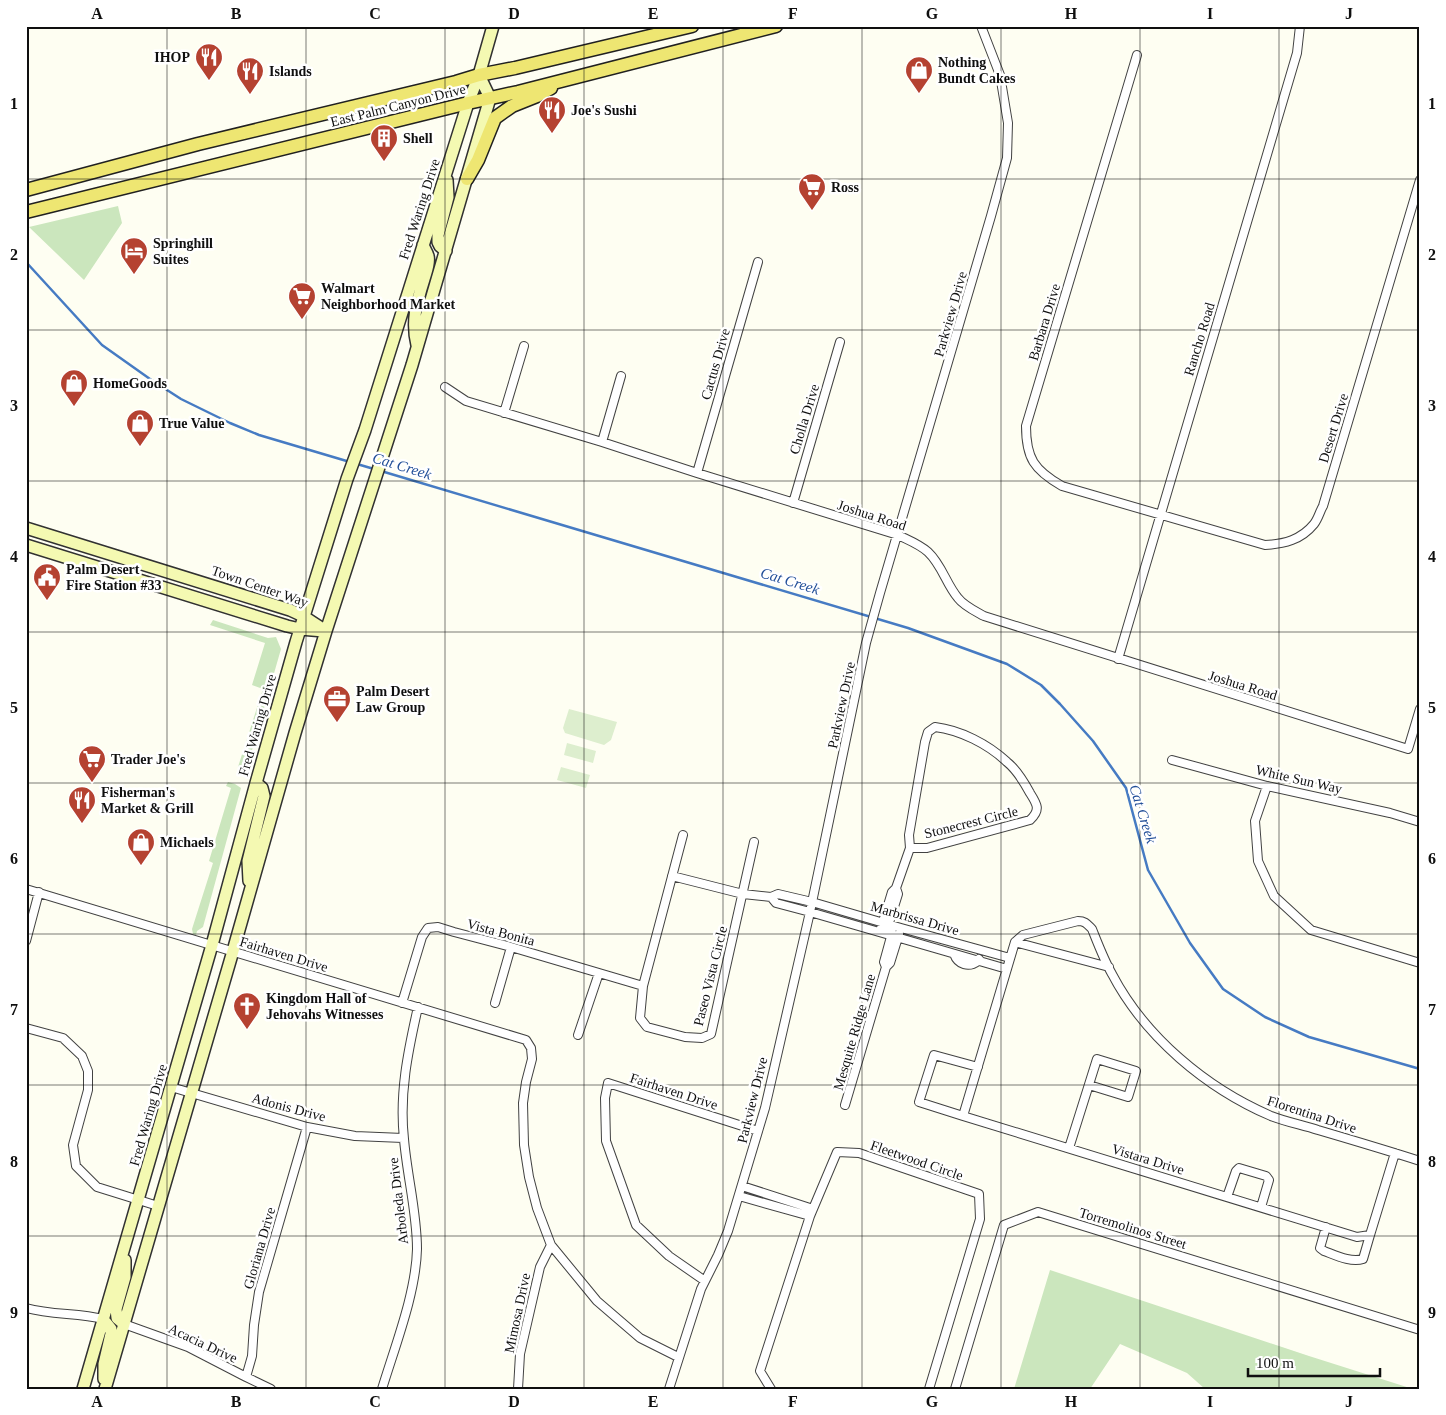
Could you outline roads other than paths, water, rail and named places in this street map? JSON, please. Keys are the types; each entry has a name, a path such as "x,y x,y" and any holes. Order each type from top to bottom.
{"main road":[{"name":"Fred Waring Drive","path":"83,1389 139,1201 300,629 468,102 479,75 493,26"},
{"name":"East Palm Canyon Drive","path":"26,190 198,144 479,75 692,26"},
{"name":"East Palm Canyon Drive","path":"26,212 776,26"},
{"path":"105,1389 326,631 389,438 467,179 490,98 479,75"},
{"path":"467,179 478,160 494,118 512,106 537,96 564,80"},
{"path":"446,172 448,197 438,235 438,242 446,251"},
{"path":"417,346 414,332 417,300 428,264 428,256 423,245"},
{"name":"Town Center Way","path":"26,528 290,610 304,616 326,631"},
{"name":"Town Center Way","path":"26,545 300,629 326,631"},
{"path":"250,892 248,861 264,796 262,788 256,783"},
{"path":"124,1324 117,1318 116,1309 125,1277 126,1246"},
{"path":"103,1319 111,1334 104,1364 105,1389"}],"street":[{"name":"Parkview Drive","path":"669,1389 701,1288 728,1231 758,1131 810,912 866,643 1007,158 1008,123 1000,76 981,26"},
{"name":"Rancho Road","path":"1118,659 1297,53 1300,26"},
{"name":"Barbara Drive","path":"1137,55 1026,426 1026,444 1032,462 1046,477 1062,486 1160,514"},
{"name":"Desert Drive","path":"1160,514 1265,545 1282,544 1302,535 1315,523 1323,506 1420,180"},
{"name":"Cactus Drive","path":"697,473 758,262"},
{"name":"Cholla Drive","path":"792,503 840,342"},
{"path":"504,413 524,346"},
{"path":"602,442 621,376"},
{"name":"Joshua Road","path":"445,387 466,401 898,535 918,544 929,554 939,566 959,600 984,616 1408,750 1420,709"},
{"name":"Stonecrest Circle","path":"889,935 892,925 891,906 898,894 896,888 910,848 909,835 928,732 935,727 947,728 990,749 1008,762 1023,780 1036,802 1036,815 1030,820 927,848 910,848"},
{"name":"White Sun Way","path":"1172,760 1267,786 1390,813 1420,822"},
{"path":"1267,786 1255,821 1258,861 1274,896 1311,930 1420,963"},
{"name":"Paseo Vista Circle","path":"683,836 643,986 640,1018 647,1027 685,1037 702,1038 711,1034 754,842"},
{"name":"Marbrissa Drive","path":"672,876 743,894 771,897 778,894 812,902 1010,958"},
{"name":"Fairhaven Drive","path":"26,889 526,1040 531,1048 532,1059 523,1103 524,1145 529,1177 537,1208 551,1246"},
{"path":"26,942 39,892"},
{"name":"Marbrissa Drive","path":"771,897 776,903 1007,969"},
{"name":"Florentina Drive","path":"1015,942 1023,936 1083,921 1092,930 1109,967 1130,1004 1154,1033 1180,1059 1208,1081 1242,1102 1272,1116 1420,1161"},
{"name":"Mesquite Ridge Lane","path":"845,1105 886,967 884,962 890,951 889,935 892,925"},
{"name":"Vista Bonita","path":"402,1003 422,937 428,928 438,927 643,986"},
{"path":"941,950 944,940"},
{"path":"963,1116 1015,942 1109,967"},
{"path":"495,1003 511,947"},
{"path":"978,961 981,950"},
{"path":"578,1035 599,973"},
{"name":"Arboleda Drive","path":"382,1389 411,1295 415,1272 416,1226 403,1138 402,1106 409,1047 418,1007"},
{"path":"26,1028 64,1038 82,1056 88,1070 88,1090 73,1145 76,1166 97,1187 158,1206"},
{"name":"Vistara Drive","path":"978,1067 934,1055 919,1102 1357,1237 1370,1235"},
{"path":"1069,1148 1097,1059 1136,1071 1128,1097 1089,1085"},
{"name":"Fairhaven Drive","path":"705,1281 669,1256 636,1225 606,1141 605,1098 608,1083 758,1131"},
{"name":"Adonis Drive","path":"171,1087 307,1127 355,1136 403,1138"},
{"name":"Gloriana Drive","path":"246,1377 252,1356 259,1292 307,1127"},
{"name":"Fleetwood Circle","path":"771,1389 760,1371 812,1213 837,1152 858,1153 979,1194 980,1219 929,1389"},
{"path":"1326,1227 1320,1248 1352,1260 1359,1261 1363,1259 1395,1153"},
{"path":"1227,1197 1236,1171 1239,1168 1266,1176 1269,1180 1261,1207"},
{"path":"742,1186 812,1213"},
{"path":"739,1196 812,1213"},
{"name":"Torremolinos Street","path":"955,1389 1004,1225 1038,1212 1420,1330"},
{"path":"551,1246 597,1301 640,1338 678,1357"},
{"name":"Mimosa Drive","path":"518,1389 520,1354 540,1267 551,1246"},
{"path":"26,1308 41,1312 93,1316 103,1319"},
{"name":"Acacia Drive","path":"124,1324 188,1347 271,1389"}],"waterway":[{"name":"Cat Creek","path":"26,262 102,345 181,399 259,435 350,462"},
{"name":"Cat Creek","path":"357,464 374,469"},
{"name":"Cat Creek","path":"381,471 908,628 1007,664 1041,685 1060,704 1093,741 1126,788 1148,870 1190,943 1223,989 1265,1017 1309,1037 1420,1069"}],"place":[{"name":"IHOP","path":"209,81"},
{"name":"Nothing Bundt Cakes","path":"919,94"},
{"name":"Islands","path":"250,95"},
{"name":"Joe's Sushi","path":"552,134"},
{"name":"Shell","path":"384,162"},
{"name":"Ross","path":"812,211"},
{"name":"Springhill Suites","path":"134,275"},
{"name":"Walmart Neighborhood Market","path":"302,320"},
{"name":"HomeGoods","path":"74,407"},
{"name":"True Value","path":"140,447"},
{"name":"Palm Desert Fire Station #33","path":"47,601"},
{"name":"Palm Desert Law Group","path":"337,723"},
{"name":"Trader Joe's","path":"92,783"},
{"name":"Fisherman's Market & Grill","path":"82,824"},
{"name":"Michaels","path":"141,866"},
{"name":"Kingdom Hall of Jehovahs Witnesses","path":"247,1030"}]}
